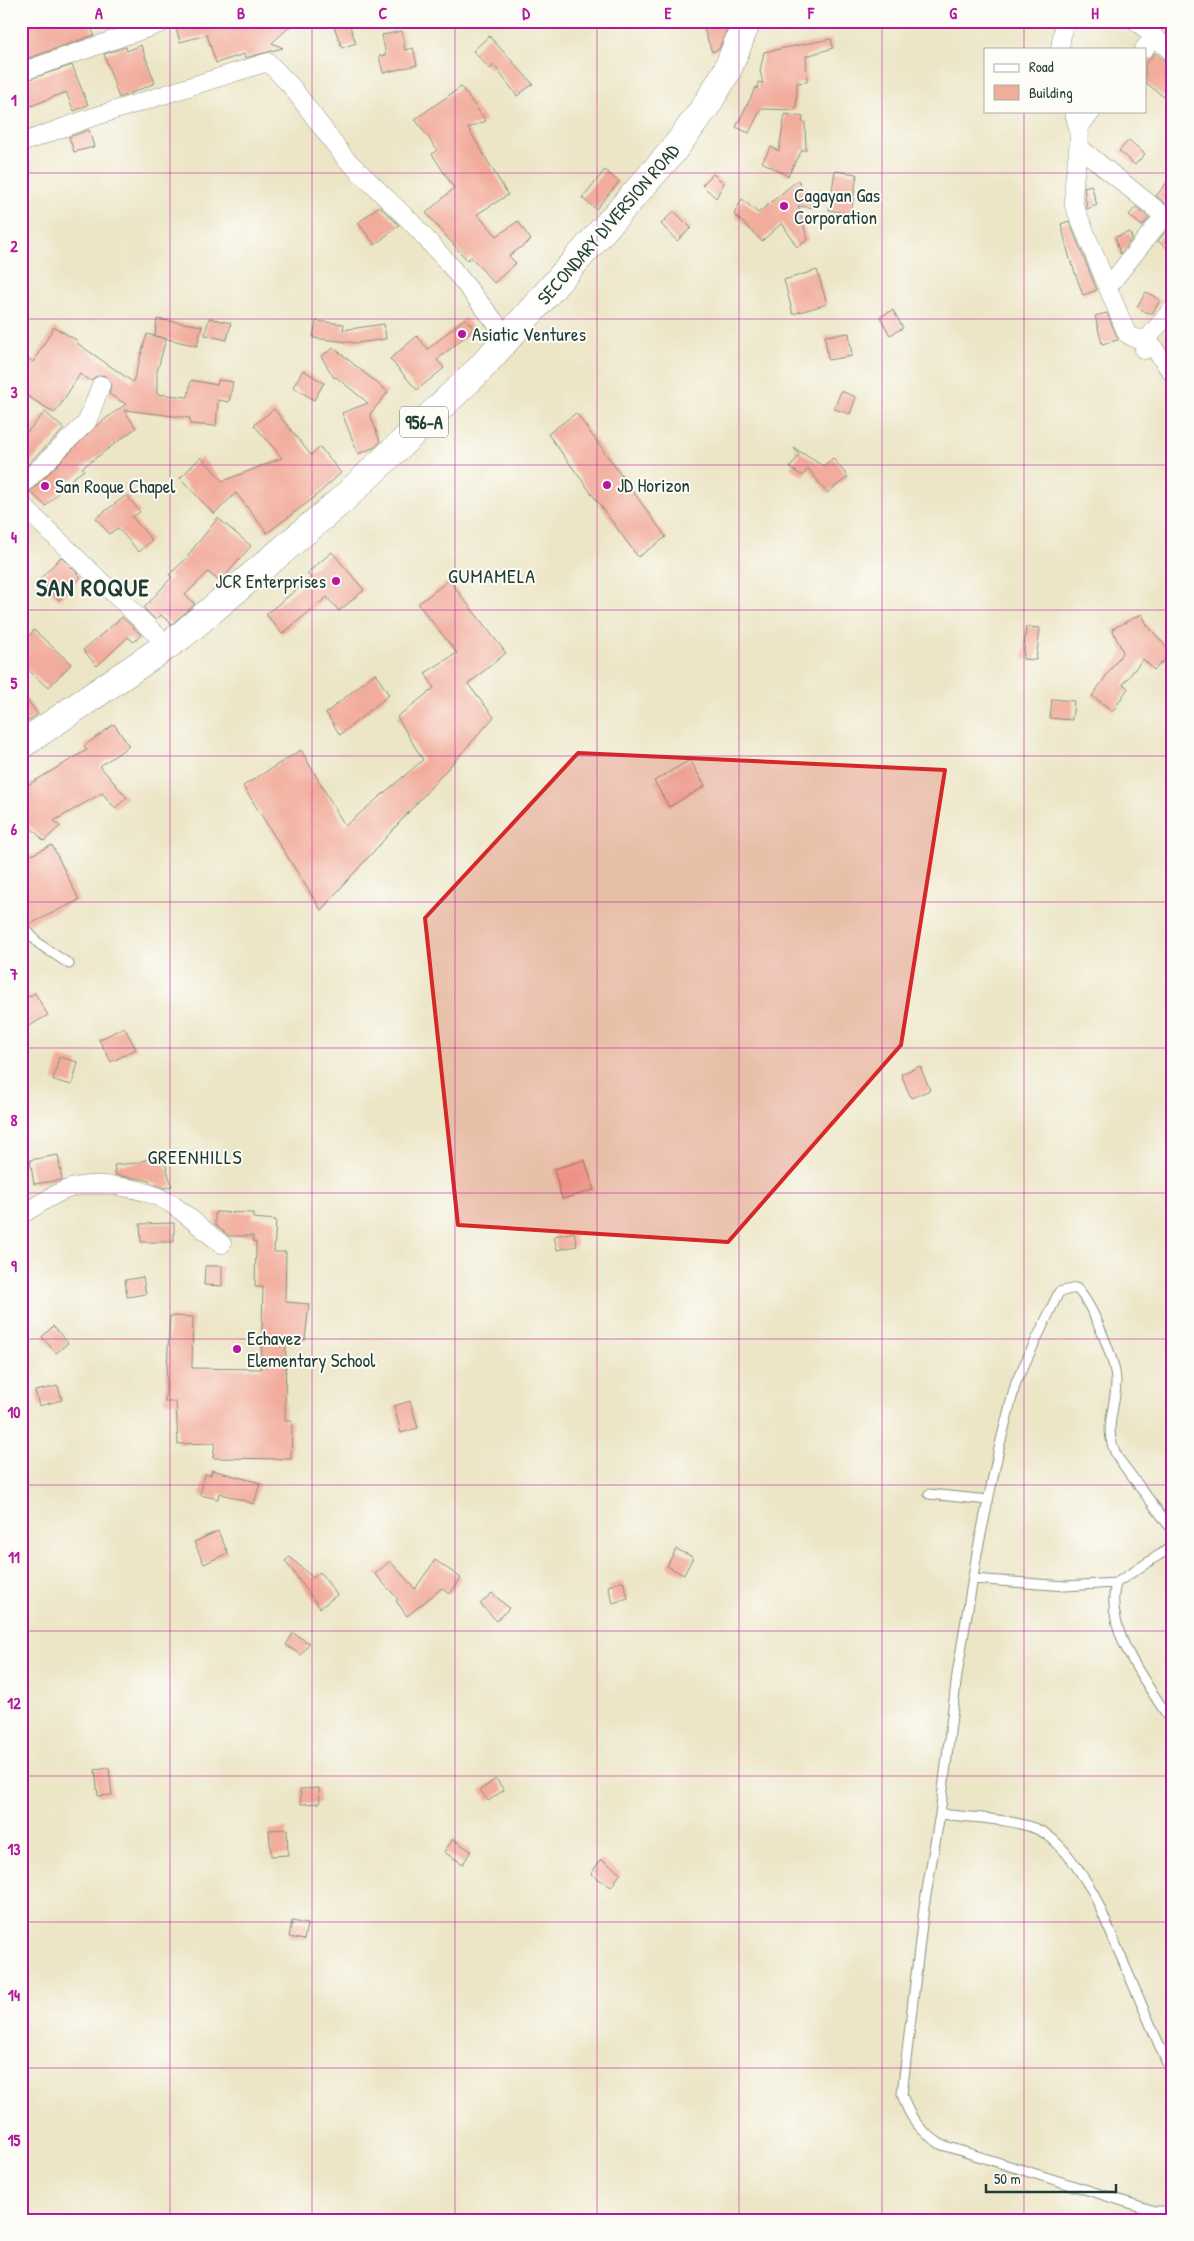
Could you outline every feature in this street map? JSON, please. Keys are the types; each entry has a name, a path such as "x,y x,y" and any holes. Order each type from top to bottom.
{"main road":[{"name":"SECONDARY DIVERSION ROAD","path":"21,745 168,645 343,499 479,370 672,152 706,106 727,71 747,21"}],"street":[{"path":"1060,48 1064,21"},
{"path":"1136,21 1149,43 1173,53"},
{"path":"21,72 162,23"},
{"path":"21,143 87,118 268,62 291,86 345,158 418,230 448,263 508,338"},
{"path":"1090,112 1076,119 1080,148 1074,182 1074,205 1127,334 1145,346 1173,374"},
{"path":"1080,148 1168,219 1108,287"},
{"path":"1145,346 1173,308"},
{"path":"21,486 87,422 101,385"},
{"path":"21,504 168,645"},
{"path":"21,1215 66,1190 98,1185 113,1185 144,1192 169,1203 222,1244"}],"lane":[{"path":"21,924 35,941 68,964"},
{"path":"1173,1531 1118,1458 1112,1446 1109,1435 1115,1397 1115,1368 1089,1304 1076,1288 1059,1292 1053,1301 1016,1382 988,1500 957,1675 940,1814 924,1907 902,2094 906,2109 925,2135 942,2145 1155,2211 1173,2211"},
{"path":"929,1494 988,1500"},
{"path":"973,1579 1065,1586 1116,1583 1173,1546"},
{"path":"1116,1583 1112,1596 1113,1615 1120,1637 1173,1724"},
{"path":"940,1814 1028,1826 1045,1833 1078,1867 1094,1894 1173,2077"}],"highlighted area":[{"path":"578,753 945,770 901,1045 728,1242 458,1225 425,918"}],"building":[{"path":"21,21 89,21 94,35 21,61"},
{"path":"174,21 296,21 272,43 283,48 245,58 244,54 216,63 207,35 180,42"},
{"path":"332,21 348,21 356,43 342,48"},
{"path":"701,21 730,21 719,49 712,52"},
{"path":"402,31 405,50 413,48 417,65 383,73 379,56 386,55 382,35"},
{"path":"489,36 533,84 517,96 494,65 490,69 473,51"},
{"path":"831,39 833,48 806,56 807,82 797,83 796,110 761,109 749,133 736,127 756,87 757,89 758,82 763,83 760,71 764,52"},
{"path":"141,45 155,83 119,98 104,54 126,47 127,51"},
{"path":"1155,53 1173,67 1173,104 1146,83 1146,63"},
{"path":"72,65 88,105 74,111 66,92 21,110 21,82"},
{"path":"461,87 486,121 468,128 508,195 477,214 497,236 518,221 531,240 509,256 516,263 494,283 471,257 467,260 426,213 454,188 432,154 437,150 415,119"},
{"path":"785,114 803,117 802,122 805,122 806,150 802,150 788,176 762,162 771,147 779,151"},
{"path":"89,130 94,147 74,152 69,137"},
{"path":"1129,140 1145,154 1135,165 1119,151"},
{"path":"605,170 619,182 596,209 582,198"},
{"path":"835,171 857,174 851,214 829,210"},
{"path":"713,174 724,183 716,198 702,185"},
{"path":"1173,175 1173,201 1169,206 1156,196"},
{"name":"Cagayan Gas Corporation","path":"798,180 816,208 798,206 808,240 797,247 782,223 762,241 734,214 742,199 758,213"},
{"path":"1091,185 1097,205 1087,209 1084,187"},
{"path":"379,206 399,225 375,245 358,223"},
{"path":"1136,207 1149,218 1142,226 1129,215"},
{"path":"674,211 691,228 677,241 661,224"},
{"path":"1069,221 1097,290 1083,295 1069,256 1061,224"},
{"path":"1166,231 1173,233 1173,253 1158,241"},
{"path":"1130,232 1132,239 1120,254 1115,237"},
{"path":"817,270 827,304 793,314 784,280"},
{"path":"1146,292 1160,300 1153,313 1148,313 1137,307"},
{"path":"893,310 903,328 890,335 880,317"},
{"path":"1107,313 1118,340 1102,344 1095,316"},
{"path":"209,318 231,323 227,340 205,335"},
{"path":"465,318 474,329 437,360 444,368 417,390 390,359 417,336 428,349"},
{"path":"157,319 202,326 197,346 155,336"},
{"path":"316,321 344,324 343,330 384,324 386,339 357,343 313,338"},
{"path":"54,327 78,341 77,343 133,382 147,334 166,339 157,372 157,394 188,397 191,380 217,385 218,380 233,382 229,402 218,400 216,426 190,424 190,418 124,410 136,428 82,468 84,470 69,481 46,506 30,492 97,425 126,404 109,394 111,383 104,375 95,377 91,381 80,374 55,413 21,392 21,353 33,362"},
{"path":"849,333 852,356 828,360 825,336"},
{"path":"334,348 388,392 370,414 380,442 375,447 358,454 342,413 368,403 336,377 334,378 321,356"},
{"path":"303,370 324,383 314,400 293,387"},
{"path":"841,391 856,397 850,414 834,409"},
{"path":"274,409 311,455 320,447 341,473 311,500 267,533 236,493 214,514 180,478 201,457 223,481 282,458 254,425"},
{"path":"45,412 64,429 21,471 21,439"},
{"name":"JD Horizon","path":"576,413 666,537 638,557 548,434"},
{"path":"794,448 823,466 833,458 848,477 827,493 808,468 803,476 790,468 799,455"},
{"path":"127,495 140,512 132,517 152,540 139,552 118,528 109,534 96,518"},
{"path":"218,518 251,546 220,582 208,572 185,595 195,604 172,624 161,615 156,620 144,608 172,577 169,575 189,556"},
{"path":"332,552 364,590 339,611 327,597 282,634 266,614 300,587 302,588 311,578 307,573"},
{"path":"61,557 81,577 59,600 39,580"},
{"path":"449,580 506,653 468,684 494,717 321,910 243,786 301,750 345,826 423,760 397,717 434,688 425,673 457,653 418,604"},
{"path":"1142,614 1147,625 1172,653 1154,670 1143,659 1123,684 1128,688 1113,711 1092,696 1123,652 1112,629"},
{"path":"122,617 141,635 134,642 128,637 97,666 83,650"},
{"path":"1026,627 1040,628 1036,660 1023,659"},
{"path":"34,630 71,664 48,688 21,663 21,644"},
{"path":"375,673 389,695 340,735 326,713"},
{"path":"21,692 38,714 21,726"},
{"path":"1052,699 1074,701 1072,720 1050,718"},
{"path":"114,724 129,746 100,766 127,798 115,808 102,793 54,821 60,826 44,841 21,817 21,789 87,750 84,746"},
{"path":"690,760 705,786 669,807 654,781"},
{"path":"52,845 79,900 30,924 21,918 21,860"},
{"path":"35,993 48,1015 21,1031 21,1001"},
{"path":"124,1027 136,1049 111,1062 99,1040"},
{"path":"59,1057 78,1062 72,1085 53,1080"},
{"path":"920,1066 930,1090 911,1098 901,1074"},
{"path":"162,1154 172,1186 164,1188 146,1180 116,1175 114,1165 136,1163"},
{"path":"58,1155 62,1180 34,1184 30,1160"},
{"path":"585,1160 594,1190 562,1199 554,1169"},
{"path":"215,1212 253,1213 253,1218 276,1220 274,1252 286,1252 285,1299 287,1302 309,1304 305,1340 286,1338 285,1421 292,1421 291,1459 213,1458 215,1443 178,1444 176,1402 165,1402 170,1316 193,1317 192,1368 261,1369 263,1287 255,1287 256,1242 253,1241 253,1236 229,1236 215,1225"},
{"path":"174,1223 174,1242 141,1242 140,1224"},
{"path":"574,1232 577,1246 557,1250 554,1236"},
{"path":"205,1266 222,1266 222,1286 204,1285"},
{"path":"143,1277 146,1294 127,1297 125,1280"},
{"path":"53,1326 68,1343 56,1353 42,1337"},
{"path":"58,1386 62,1400 39,1406 35,1391"},
{"path":"410,1401 418,1428 401,1433 394,1406"},
{"path":"212,1470 260,1483 254,1504 219,1493 218,1499 200,1495 205,1474 211,1475"},
{"path":"218,1531 228,1553 204,1564 194,1542"},
{"path":"676,1549 693,1557 684,1575 667,1566"},
{"path":"290,1557 313,1578 320,1572 337,1595 320,1608 285,1561"},
{"path":"435,1560 461,1578 450,1594 442,1588 407,1616 396,1601 398,1599 375,1574 390,1561 415,1589"},
{"path":"623,1581 628,1598 613,1603 608,1586"},
{"path":"492,1593 509,1608 497,1621 480,1604"},
{"path":"293,1633 309,1643 301,1655 286,1645"},
{"path":"109,1768 112,1795 98,1796 95,1770"},
{"path":"496,1779 504,1790 488,1801 480,1790"},
{"path":"319,1788 320,1803 301,1804 300,1789"},
{"path":"287,1829 288,1855 271,1856 269,1830"},
{"path":"453,1839 471,1851 463,1864 444,1852"},
{"path":"601,1859 621,1873 611,1887 591,1874"},
{"path":"292,1921 307,1924 304,1940 289,1937"}],"place":[{"name":"Cagayan Gas Corporation","path":"784,206"},
{"name":"Asiatic Ventures","path":"462,334"},
{"name":"JD Horizon","path":"607,485"},
{"name":"San Roque Chapel","path":"45,486"},
{"name":"JCR Enterprises","path":"336,581"},
{"name":"Echavez Elementary School","path":"237,1349"}],"district":[{"name":"GUMAMELA","path":"492,575"},
{"name":"SAN ROQUE","path":"93,587"},
{"name":"GREENHILLS","path":"195,1156"}]}
